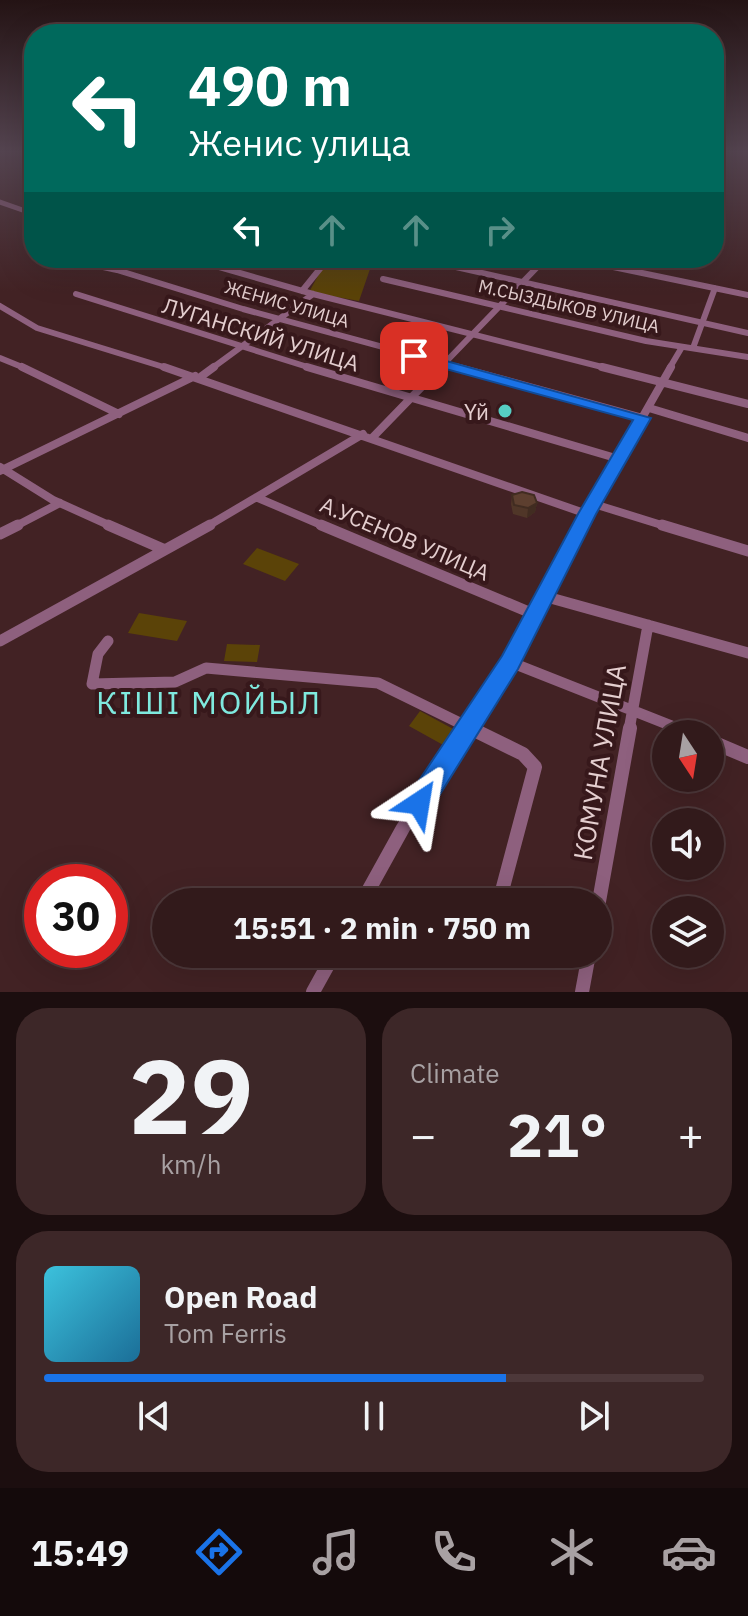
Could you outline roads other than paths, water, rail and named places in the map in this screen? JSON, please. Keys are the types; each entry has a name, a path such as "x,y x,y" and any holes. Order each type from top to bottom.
{"street":[{"path":"0,202 24,210"},
{"name":"ЖЕНИС УЛИЦА","path":"108,268 441,364 748,438"},
{"path":"223,268 313,294 748,404"},
{"path":"302,291 312,283 321,268"},
{"path":"460,268 748,333"},
{"path":"0,641 368,436 413,399 441,364 536,268"},
{"path":"618,268 748,295"},
{"name":"М.СЫЗДЫКОВ УЛИЦА","path":"383,279 688,348 748,357"},
{"path":"370,888 403,828 510,662 619,459 663,382 702,323 715,288"},
{"name":"ЛУГАНСКИЙ УЛИЦА","path":"76,294 239,347 619,459"},
{"path":"1,469 197,377 313,294"},
{"path":"0,306 37,328 197,377 591,509 748,551"},
{"path":"0,358 54,380 119,414"},
{"path":"1,469 60,503 163,549"},
{"name":"А.УСЕНОВ УЛИЦА","path":"258,498 536,615"},
{"path":"0,534 60,503"},
{"path":"547,597 748,653"},
{"name":"КОМУНА УЛИЦА","path":"601,888 648,625"},
{"path":"108,641 98,654 92,684 175,682 206,668 378,683 523,754 535,767 503,888"},
{"path":"510,662 658,720"},
{"path":"724,747 748,757"},
{"path":"313,992 326,968"},
{"path":"582,992 586,968"}],"place":[{"name":"Үй","path":"505,411"}],"district":[{"name":"КІШІ МОЙЫЛ","path":"209,702"}]}
